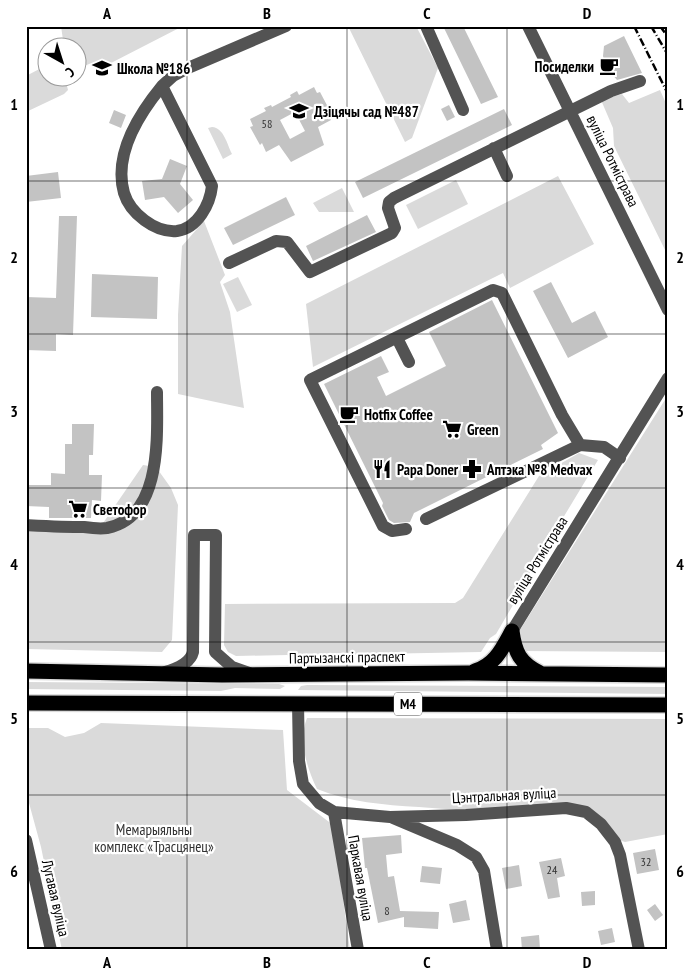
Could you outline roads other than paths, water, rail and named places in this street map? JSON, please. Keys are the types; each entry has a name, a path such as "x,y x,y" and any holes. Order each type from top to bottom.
{"highway":[{"path":"468,673 489,666 512,631"},
{"path":"512,631 516,654 520,660 541,674"},
{"name":"Партызанскі праспект","path":"26,670 256,675 468,673 668,675"},
{"path":"294,675 296,703"},
{"path":"26,710 33,703"},
{"name":"М4","path":"33,703 296,703 668,707"}],"street":[{"path":"162,86 212,186 210,200 203,212 192,223 177,230 155,226 136,214 124,194 122,173 126,148 135,124 146,105 162,86 173,76 286,26"},
{"path":"426,26 463,110"},
{"name":"вуліца Ротмістрава","path":"528,26 668,310"},
{"path":"229,263 276,241 287,242 310,272 323,268 392,233 395,228 388,208 389,202 394,198 611,91 640,81"},
{"path":"494,148 507,176"},
{"path":"406,529 392,531 383,526 310,380 493,290 502,293 566,422 580,445"},
{"path":"397,338 409,362"},
{"name":"вуліца Ротмістрава","path":"512,631 668,378"},
{"path":"26,525 107,528 124,521 139,508 149,491 154,473 157,392"},
{"path":"426,519 580,445 604,447 620,458"},
{"path":"158,674 175,670 192,656 194,535 216,535 215,652 232,667 256,675"},
{"path":"296,703 298,761 303,784 319,803 334,812"},
{"name":"Цэнтральная вуліца","path":"334,812 390,817 466,815 544,808 566,808 586,812 601,824 615,842 620,855 639,950"},
{"name":"Паркавая вуліца","path":"334,812 358,950"},
{"name":"Цэнтральная вуліца","path":"390,817 457,845 476,857 484,871 497,950"},
{"name":"Лугавая вуліца","path":"28,846 51,950"}],"railway":[{"path":"634,26 668,94"},
{"path":"651,26 668,55"},
{"path":"660,26 668,37"}],"place":[{"name":"Посиделки","path":"609,66"},
{"name":"Школа №186","path":"102,68"},
{"name":"Дзіцячы сад №487","path":"299,111"},
{"name":"Hotfix Coffee","path":"349,414"},
{"name":"Green","path":"452,429"},
{"name":"Papa Doner","path":"382,469"},
{"name":"Аптэка №8 Medvax","path":"472,469"},
{"name":"Светофор","path":"78,509"}],"park label":[{"name":"Мемарыяльны комплекс «Трасцянец»","path":"154,838"}]}
